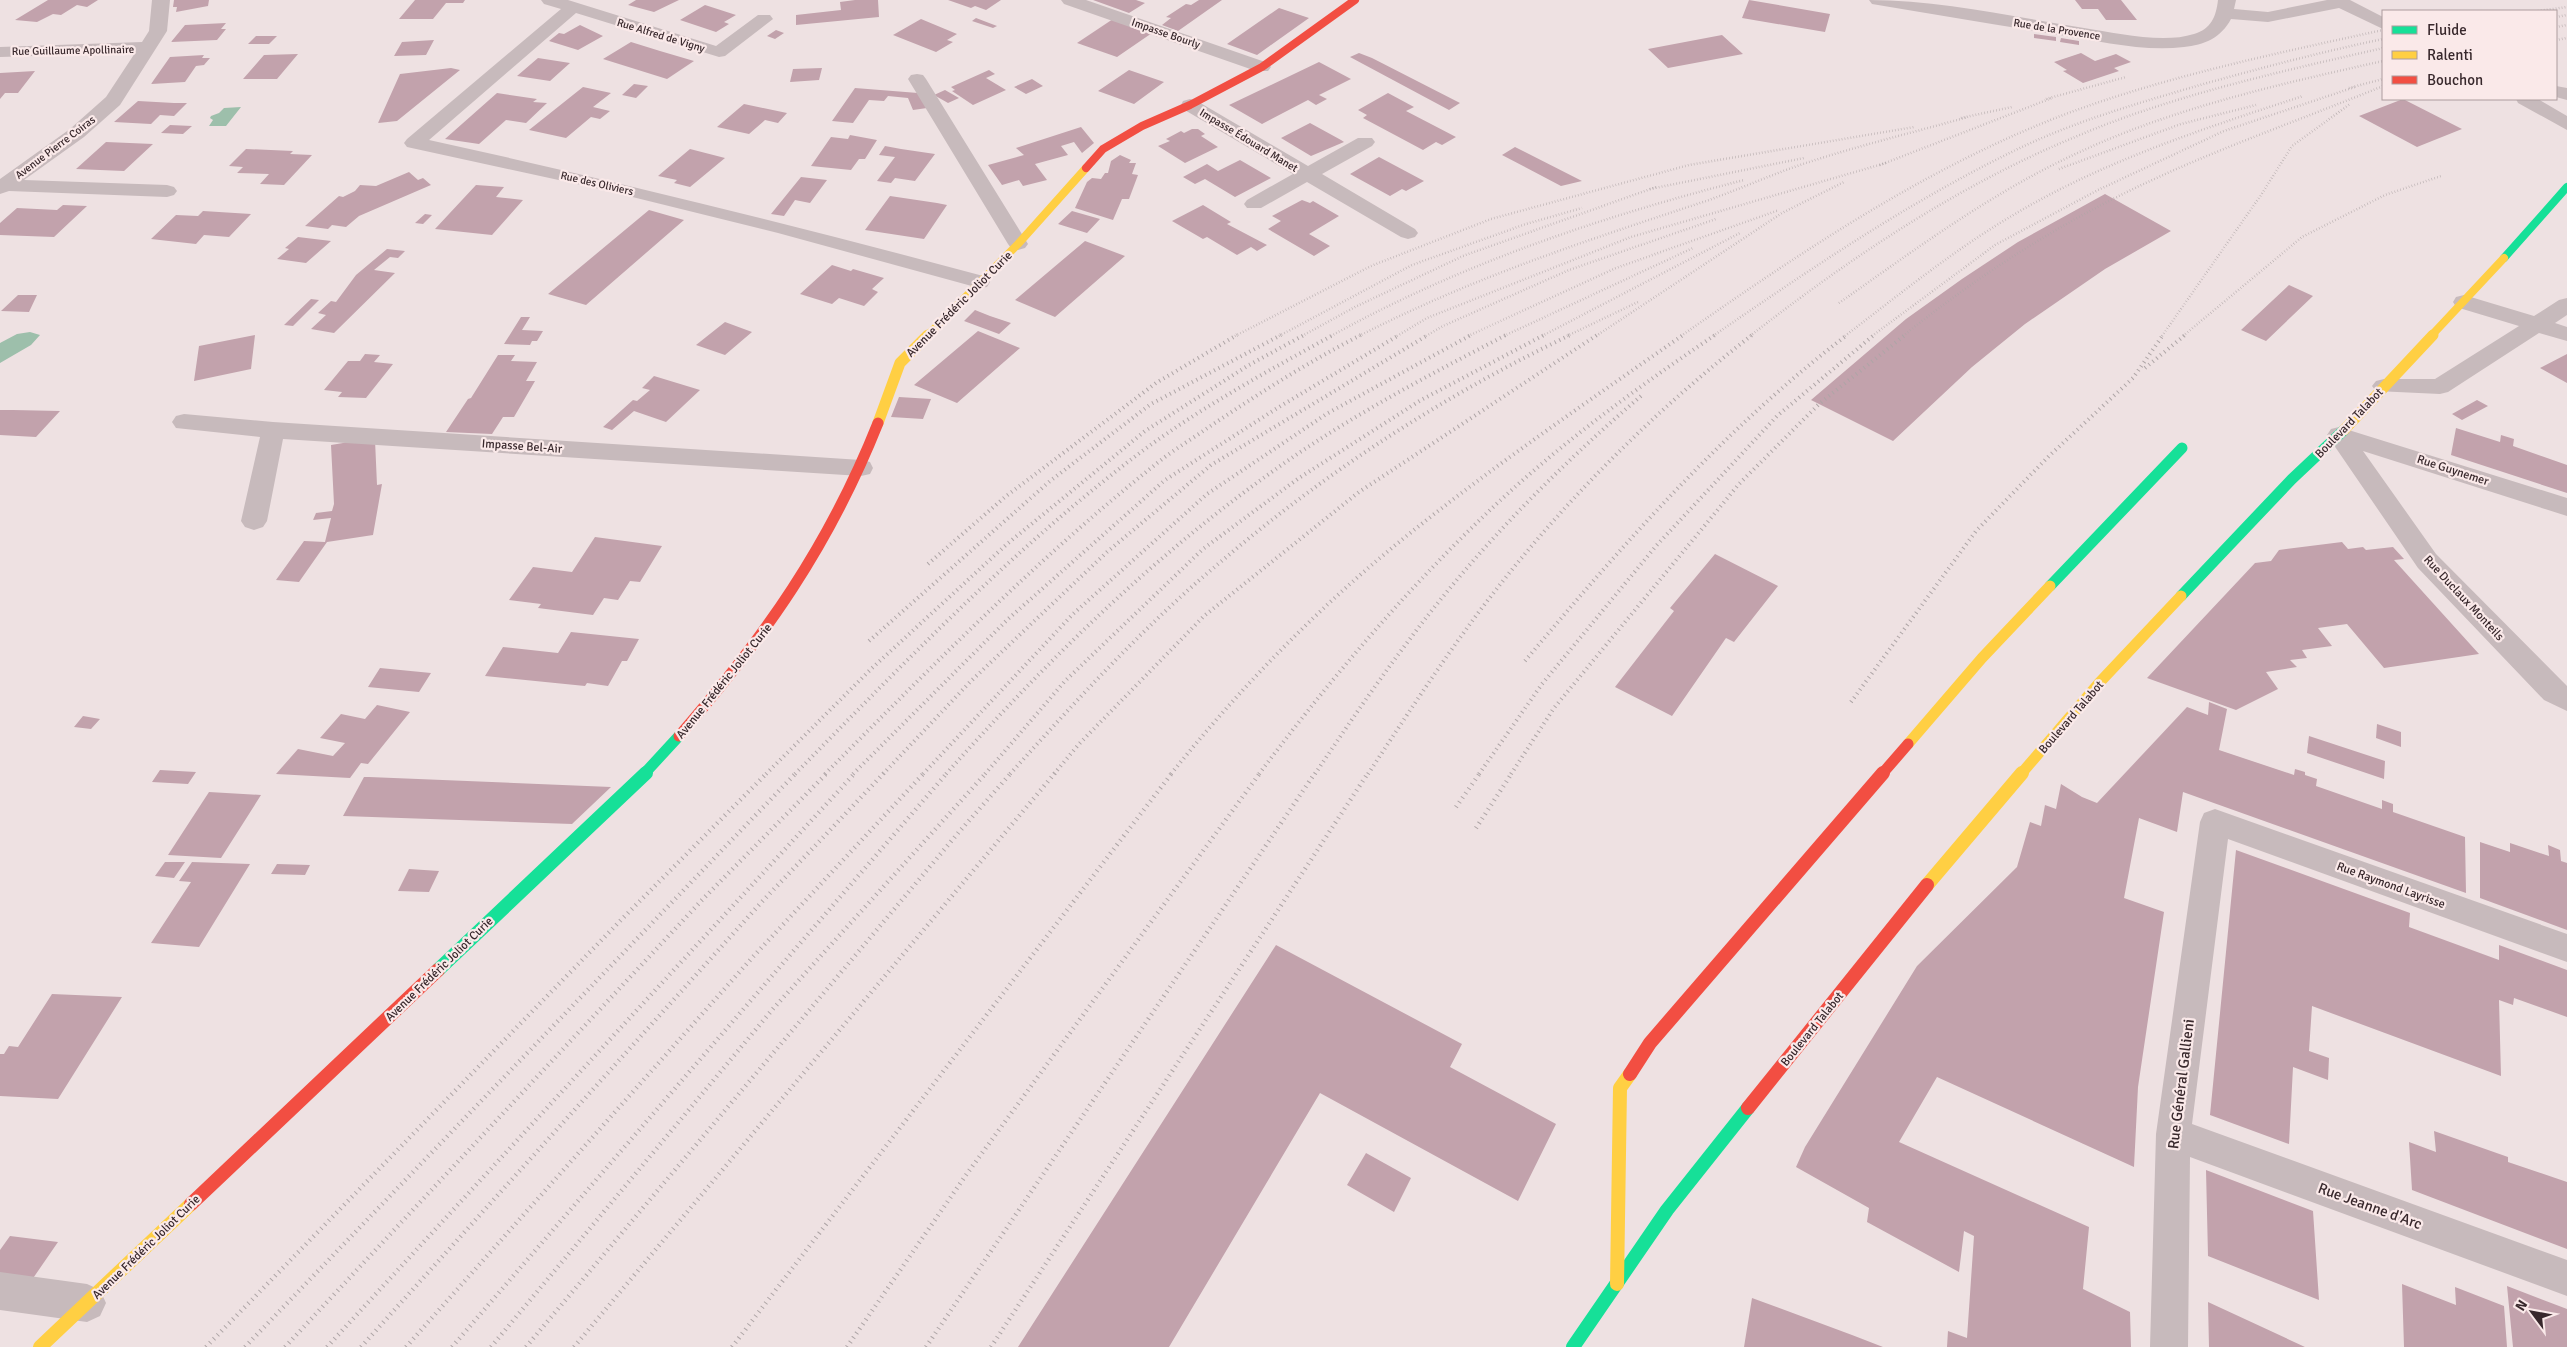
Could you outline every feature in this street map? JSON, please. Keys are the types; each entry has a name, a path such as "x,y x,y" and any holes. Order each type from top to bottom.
{"street":[{"name":"Avenue Pierre Coiras","path":"2,186 77,132 114,101 131,76 146,47 158,31 161,0"},
{"name":"Rue Alfred de Vigny","path":"550,0 719,52 764,19"},
{"name":"Impasse Bourly","path":"1070,0 1262,67"},
{"name":"Avenue Frédéric Joliot Curie","path":"40,1347 649,770 680,735 770,624 815,556 861,468 900,363 1018,244 1103,149 1142,126 1190,105 1262,67 1355,0"},
{"name":"Rue de la Provence","path":"1878,0 2106,37 2160,42 2198,40 2216,30 2227,7 2268,17 2340,1"},
{"path":"2340,1 2382,23"},
{"name":"Rue des Oliviers","path":"572,8 414,143 600,183 785,229 979,282"},
{"name":"Rue Guillaume Apollinaire","path":"0,52 43,49 128,50 146,47"},
{"path":"917,79 1018,244"},
{"path":"2526,100 2567,124"},
{"name":"Impasse Édouard Manet","path":"1190,105 1408,233"},
{"name":"Impasse Édouard Manet","path":"1254,204 1309,175 1365,142"},
{"path":"2,186 167,191"},
{"name":"Boulevard Talabot","path":"1573,1347 1667,1210 1901,916 2099,683 2292,479 2339,435 2464,302 2567,187"},
{"path":"2464,302 2567,334"},
{"path":"2384,386 2440,387 2538,326 2567,305"},
{"name":"Impasse Bel-Air","path":"184,422 272,430 861,468"},
{"path":"254,521 272,430"},
{"name":"Rue Guynemer","path":"2339,435 2567,507"},
{"name":"Rue Duclaux Monteils","path":"2339,435 2427,561 2554,692 2567,700"},
{"path":"1616,1284 1620,1088 1650,1043 1982,658 2182,448"},
{"name":"Rue Raymond Layrisse","path":"2215,822 2567,948"},
{"name":"Rue Général Gallieni","path":"2169,1347 2173,1134 2215,822"},
{"name":"Rue Jeanne d'Arc","path":"2173,1134 2567,1278"},
{"path":"0,1291 87,1303"}],"shaded area":[{"path":"241,107 226,126 209,126 213,120 210,118 211,116 219,113 224,108"},
{"path":"30,332 40,335 31,345 0,363 0,343 17,334"}],"building":[{"path":"48,0 98,0 87,7 77,5 61,15 53,14 37,22 15,20"},
{"path":"174,0 209,0 208,6 176,12 177,7 173,7"},
{"path":"415,0 465,0 463,3 446,3 433,19 399,19"},
{"path":"636,0 679,0 654,12 628,5"},
{"path":"878,0 879,17 796,25 796,15 841,10 840,2"},
{"path":"948,0 1001,0 986,10 975,6 971,8"},
{"path":"1093,0 1136,0 1145,3 1129,13"},
{"path":"1199,0 1222,0 1178,31 1162,25 1171,18 1166,17 1186,4 1191,5"},
{"path":"1749,0 1830,14 1825,32 1742,18"},
{"path":"2075,0 2121,0 2137,20 2106,20 2098,9 2082,9"},
{"path":"705,5 736,15 724,22 729,24 716,32 680,20"},
{"path":"1279,8 1309,18 1257,55 1227,44"},
{"path":"976,18 997,26 993,28 972,21"},
{"path":"921,19 957,34 947,40 953,42 936,52 893,35"},
{"path":"1113,19 1152,33 1117,57 1077,43"},
{"path":"226,23 221,29 226,29 217,40 171,42 185,25"},
{"path":"580,25 603,36 578,50 549,41 559,33 564,34"},
{"path":"776,30 784,33 775,39 767,36"},
{"path":"2034,34 2056,37 2056,41 2034,38"},
{"path":"1722,35 1743,54 1668,68 1648,49"},
{"path":"256,36 277,36 269,44 248,44"},
{"path":"2061,38 2079,41 2079,45 2060,42"},
{"path":"434,40 426,55 394,56 402,42"},
{"path":"631,42 694,61 667,79 603,59"},
{"path":"1359,53 1460,103 1449,110 1350,57"},
{"path":"2081,53 2095,61 2116,54 2131,62 2114,68 2119,71 2083,83 2063,71 2067,70 2054,62"},
{"path":"298,54 277,79 243,79 264,55"},
{"path":"204,55 202,58 210,58 204,65 196,66 185,82 151,84 170,57"},
{"path":"538,58 570,63 550,81 517,76"},
{"path":"1319,62 1351,79 1319,95 1327,99 1316,105 1308,100 1262,124 1229,105"},
{"path":"451,68 460,70 397,121 378,123 400,74"},
{"path":"822,68 819,80 790,82 793,69"},
{"path":"989,70 995,74 986,78 1006,90 973,105 952,91 955,90 951,87"},
{"path":"1129,70 1164,82 1134,104 1098,91"},
{"path":"35,71 18,93 5,93 0,99 0,73"},
{"path":"1032,79 1043,86 1026,94 1014,87"},
{"path":"634,84 648,86 636,98 622,95"},
{"path":"583,87 611,93 593,107 610,111 600,119 591,117 566,138 529,130"},
{"path":"855,88 918,93 927,108 913,110 908,98 888,96 884,101 869,100 853,123 832,121"},
{"path":"945,90 959,98 948,103 934,95"},
{"path":"497,93 537,99 533,102 547,103 526,123 506,120 479,144 445,139"},
{"path":"1388,93 1414,107 1406,111 1456,137 1442,145 1436,142 1423,150 1363,118 1367,115 1358,110"},
{"path":"2405,100 2462,129 2417,147 2359,116"},
{"path":"138,101 187,103 174,116 160,115 151,124 114,122"},
{"path":"744,104 787,113 778,123 765,120 749,134 717,127"},
{"path":"1310,123 1344,142 1311,156 1281,138"},
{"path":"170,125 192,126 183,134 161,133"},
{"path":"1081,127 1094,143 1082,153 1074,142 1061,146 1068,155 1035,164 1047,180 1023,186 1019,180 1002,185 988,165 1024,155 1016,148"},
{"path":"1192,129 1198,129 1205,134 1201,136 1218,147 1185,163 1158,146 1170,141 1166,139 1181,131 1184,133"},
{"path":"850,135 877,140 865,159 859,159 851,170 811,166 831,137 848,139"},
{"path":"106,142 153,144 124,171 76,169"},
{"path":"885,146 935,154 915,181 895,178 891,183 877,181 895,157 879,155"},
{"path":"1515,147 1582,181 1561,186 1502,155"},
{"path":"246,149 293,151 290,154 312,155 284,185 260,184 269,174 237,173 243,167 229,166"},
{"path":"690,149 725,158 690,187 674,183 677,180 658,176"},
{"path":"1120,155 1131,160 1129,163 1136,163 1132,174 1138,175 1129,199 1122,199 1113,220 1075,208 1087,182 1092,178 1101,179 1105,173 1108,173 1111,161"},
{"path":"1379,157 1424,181 1406,191 1402,189 1390,196 1350,174"},
{"path":"1240,160 1271,178 1235,197 1205,179 1195,184 1183,177 1207,164 1218,171"},
{"path":"409,172 418,180 423,178 431,185 359,216 346,227 332,225 328,229 305,226 339,196 343,197 355,191 360,185 376,186"},
{"path":"801,177 827,180 810,203 795,200 784,216 771,214"},
{"path":"476,185 504,187 496,197 523,200 492,235 435,229"},
{"path":"2105,194 2171,231 2105,269 2025,324 1972,367 1893,441 1811,400 1906,319 1962,279 2018,242"},
{"path":"890,196 947,205 924,239 865,230"},
{"path":"1302,200 1310,203 1313,201 1339,216 1309,234 1330,246 1314,256 1268,229 1281,221 1272,216"},
{"path":"63,205 87,206 54,237 0,235 0,223 17,208 57,210"},
{"path":"1203,205 1231,222 1227,224 1267,245 1257,251 1251,247 1237,255 1207,237 1203,239 1172,221"},
{"path":"649,210 684,220 586,305 548,294"},
{"path":"203,211 251,214 229,237 204,235 196,244 151,239 176,215 198,216"},
{"path":"1072,211 1100,219 1087,233 1058,224"},
{"path":"425,214 432,215 423,224 415,223"},
{"path":"298,237 331,241 306,263 277,259 289,249 285,248"},
{"path":"1085,241 1125,256 1055,317 1015,300"},
{"path":"387,249 405,251 398,258 390,257 374,270 395,273 334,333 311,329 326,315 318,313 331,301 336,302 356,275"},
{"path":"832,265 884,278 872,289 878,292 864,306 839,298 832,304 800,294"},
{"path":"2289,285 2313,296 2266,341 2241,330"},
{"path":"18,295 37,295 29,312 1,311"},
{"path":"311,299 319,300 293,326 284,325"},
{"path":"975,310 1011,323 999,334 964,321"},
{"path":"521,317 530,317 522,330 543,331 537,341 532,341 530,345 504,344"},
{"path":"725,322 752,332 725,355 696,345"},
{"path":"978,331 1020,348 957,403 914,385"},
{"path":"255,335 251,369 194,381 199,346"},
{"path":"365,354 380,355 374,362 393,364 366,398 338,397 342,392 324,390 348,361 360,361"},
{"path":"2567,354 2567,383 2540,368"},
{"path":"498,355 515,355 511,361 537,362 526,381 535,381 514,417 503,417 492,434 446,432 468,399 471,398"},
{"path":"654,376 700,390 666,422 634,411 612,430 603,427 633,400 637,401 650,390 642,388"},
{"path":"899,397 931,399 923,419 891,417"},
{"path":"2477,400 2488,406 2462,420 2452,414"},
{"path":"0,410 60,411 36,437 0,435"},
{"path":"2456,428 2500,442 2501,435 2514,439 2513,446 2567,465 2567,493 2451,455"},
{"path":"367,439 375,440 377,485 382,484 373,535 327,542 299,582 276,580 304,541 325,542 331,518 313,520 316,513 332,511 334,504 331,445"},
{"path":"595,537 662,546 640,582 630,581 618,600 604,598 593,615 538,608 541,604 509,600 533,567 572,572"},
{"path":"2342,542 2348,549 2363,547 2366,550 2393,547 2404,559 2394,560 2479,654 2384,668 2347,624 2318,628 2332,646 2302,650 2307,658 2290,660 2297,667 2266,672 2278,689 2236,710 2147,678 2255,563 2271,561 2279,550"},
{"path":"1715,554 1778,586 1734,642 1726,638 1672,716 1615,687 1674,611 1670,608"},
{"path":"571,632 639,639 627,661 622,661 608,686 587,683 585,686 485,676 503,647 558,653"},
{"path":"380,668 431,673 419,692 368,687"},
{"path":"2209,702 2227,709 2219,750 2294,775 2295,769 2305,772 2305,775 2317,779 2316,786 2382,809 2382,800 2393,804 2393,812 2465,837 2466,893 2183,792 2177,832 2139,818 2124,898 2164,912 2138,1087 2134,1167 1937,1077 1899,1142 2089,1227 2083,1289 2130,1312 2131,1347 1947,1347 1948,1331 1967,1338 1974,1236 1964,1231 1959,1272 1867,1222 1869,1208 1796,1167 1805,1147 1917,966 2017,867 2030,822 2041,826 2045,805 2056,809 2061,784 2082,797 2097,803 2187,707 2208,715"},
{"path":"377,705 410,712 368,764 361,763 350,778 276,774 298,749 333,756 345,743 320,738 341,714 365,719"},
{"path":"83,716 100,719 91,729 74,727"},
{"path":"2377,724 2401,732 2401,747 2376,738"},
{"path":"2309,736 2385,761 2384,779 2307,753"},
{"path":"160,770 196,772 188,784 152,782"},
{"path":"364,777 611,787 572,824 343,816"},
{"path":"209,792 261,795 221,858 168,855"},
{"path":"2480,842 2510,852 2510,843 2549,856 2548,845 2560,850 2561,861 2567,863 2567,930 2480,898"},
{"path":"2236,850 2410,913 2409,927 2499,960 2499,945 2567,970 2567,1017 2514,998 2513,1005 2499,1000 2501,1076 2312,1006 2309,1051 2329,1058 2328,1080 2293,1067 2289,1144 2210,1115"},
{"path":"165,862 185,862 174,878 155,876"},
{"path":"192,862 250,864 199,947 151,943 191,882 179,881"},
{"path":"277,864 310,865 305,875 271,874"},
{"path":"409,869 439,871 429,892 398,891"},
{"path":"1276,945 1462,1044 1450,1067 1556,1124 1518,1201 1320,1093 1169,1347 1018,1347"},
{"path":"52,994 122,997 58,1099 0,1096 0,1054 4,1054 9,1046 18,1047"},
{"path":"2434,1131 2508,1157 2508,1162 2567,1182 2567,1249 2412,1190 2409,1142 2436,1152"},
{"path":"1366,1153 1411,1178 1394,1212 1347,1185"},
{"path":"2206,1170 2313,1211 2319,1300 2208,1256"},
{"path":"10,1236 58,1242 27,1287 0,1284 0,1250"},
{"path":"2402,1284 2456,1305 2455,1287 2504,1306 2507,1347 2404,1347"},
{"path":"2507,1286 2567,1309 2567,1347 2513,1347"},
{"path":"1752,1298 1852,1335 1883,1347 1744,1347"},
{"path":"2208,1302 2305,1347 2209,1347"}],"railway":[{"path":"2545,10 2567,7"},
{"path":"2557,17 2567,15"},
{"path":"2557,27 2567,25"},
{"path":"1681,336 1774,272 1869,212 1918,183 2019,133 2109,99 2186,76 2382,30"},
{"path":"2557,40 2567,38"},
{"path":"1713,336 1864,235 1902,212 1981,167 2044,137 2154,98 2291,60 2382,39"},
{"path":"1750,336 1826,279 1906,226 1988,178 2031,156 2112,122 2188,97 2382,48"},
{"path":"1839,303 1923,244 2009,189 2039,172 2107,140 2145,125 2223,100 2382,61"},
{"path":"2046,99 2126,77"},
{"path":"2349,88 2382,79"},
{"path":"1903,336 1979,279 2031,245 2113,199 2212,154 2382,86"},
{"path":"1872,336 1995,245 2098,190 2224,131 2355,87"},
{"path":"1845,336 1928,272 1971,242 2049,195 2156,147 2229,120 2303,96"},
{"path":"1883,164 2052,98"},
{"path":"2162,336 2261,195 2292,146 2350,104"},
{"path":"2059,169 2181,124 2256,105"},
{"path":"1961,118 2012,107"},
{"path":"1360,335 1442,297 1525,263 1710,200 1818,159 1968,117"},
{"path":"1235,336 1371,266 1491,219 1689,165 1914,127"},
{"path":"1651,189 1804,158"},
{"path":"1397,336 1427,318 1631,237 1883,164"},
{"path":"2183,336 2302,237 2385,195 2441,176"},
{"path":"1331,336 1430,286 1532,245 1637,210 1744,180"},
{"path":"1596,336 1782,213 1844,182"},
{"path":"1651,189 1656,187"},
{"path":"1302,336 1355,307 1463,256 1651,189"},
{"path":"1279,336 1412,265 1526,224 1582,208"},
{"path":"1468,336 1616,268 1779,210"},
{"path":"1426,336 1443,326 1569,270 1716,219"},
{"path":"1542,336 1740,233"},
{"path":"1505,336 1693,248"},
{"path":"1567,336 1638,302"},
{"path":"928,564 1005,497 1156,383 1237,335"},
{"path":"869,641 1050,481 1151,404 1281,335"},
{"path":"767,773 870,670 1007,544 1145,431 1249,365 1304,335"},
{"path":"795,774 960,608 1046,529 1091,491 1137,455 1184,422 1333,335"},
{"path":"825,774 986,614 1112,500 1176,449 1227,415 1322,356 1360,335"},
{"path":"853,774 1007,620 1165,480 1279,407 1399,335"},
{"path":"883,774 970,682 1107,552 1211,465 1428,335"},
{"path":"923,774 1073,614 1207,494 1328,413 1471,335"},
{"path":"985,774 1065,681 1203,549 1299,478 1421,400 1544,335"},
{"path":"1010,774 1084,693 1162,614 1258,531 1299,499 1386,438 1476,384 1570,335"},
{"path":"1054,774 1079,744 1204,616 1359,492 1597,335"},
{"path":"1171,774 1195,744 1273,658 1329,603 1387,552 1459,495 1683,335"},
{"path":"1259,774 1368,638 1426,574 1488,512 1541,464 1597,419 1715,335"},
{"path":"1368,774 1426,686 1472,621 1517,563 1579,493 1645,426 1752,335"},
{"path":"1525,661 1638,531 1717,448 1802,371 1847,335"},
{"path":"1479,774 1542,684 1656,546 1777,416 1874,335"},
{"path":"1511,774 1554,708 1739,484 1819,404 1905,335"},
{"path":"1851,702 1976,531 2049,456 2133,378 2163,335"},
{"path":"2145,368 2185,335"},
{"path":"946,774 1021,693 1099,615 1225,507 1297,454 1355,417 1505,336"},
{"path":"1315,774 1399,653 1478,555 1557,473 1641,396"},
{"path":"206,1347 622,919 767,773"},
{"path":"245,1347 796,773"},
{"path":"285,1347 702,900 827,773"},
{"path":"327,1347 855,773"},
{"path":"361,1347 758,906 884,773"},
{"path":"406,1347 751,959 924,773"},
{"path":"452,1347 947,773"},
{"path":"491,1347 772,1010 986,773"},
{"path":"526,1347 959,832 1011,773"},
{"path":"574,1347 1055,773"},
{"path":"732,1347 1172,773"},
{"path":"847,1347 966,1175 1260,773"},
{"path":"926,1347 1315,773"},
{"path":"991,1347 1368,773"},
{"path":"1456,807 1480,773"},
{"path":"1476,828 1512,773"}],"traffic: fast":[{"path":"2504,258 2567,187"},
{"path":"2181,596 2292,479 2344,430"},
{"path":"2050,586 2182,448"},
{"path":"438,970 649,770 679,736"},
{"path":"1573,1347 1667,1210 1748,1108"}],"traffic: slow":[{"path":"878,423 900,363 1018,244 1086,168"},
{"path":"2344,430 2504,258"},
{"path":"1908,744 1982,658 2050,586"},
{"path":"1927,885 2099,683 2181,596"},
{"path":"1617,1284 1620,1088 1630,1074"},
{"path":"40,1347 191,1204"}],"traffic: jam":[{"path":"1086,168 1103,149 1142,126 1190,105 1262,67 1355,0"},
{"path":"679,736 760,639 802,576 844,501 878,423"},
{"path":"1630,1074 1650,1043 1908,744"},
{"path":"1748,1108 1927,885"},
{"path":"191,1204 438,970"}]}
